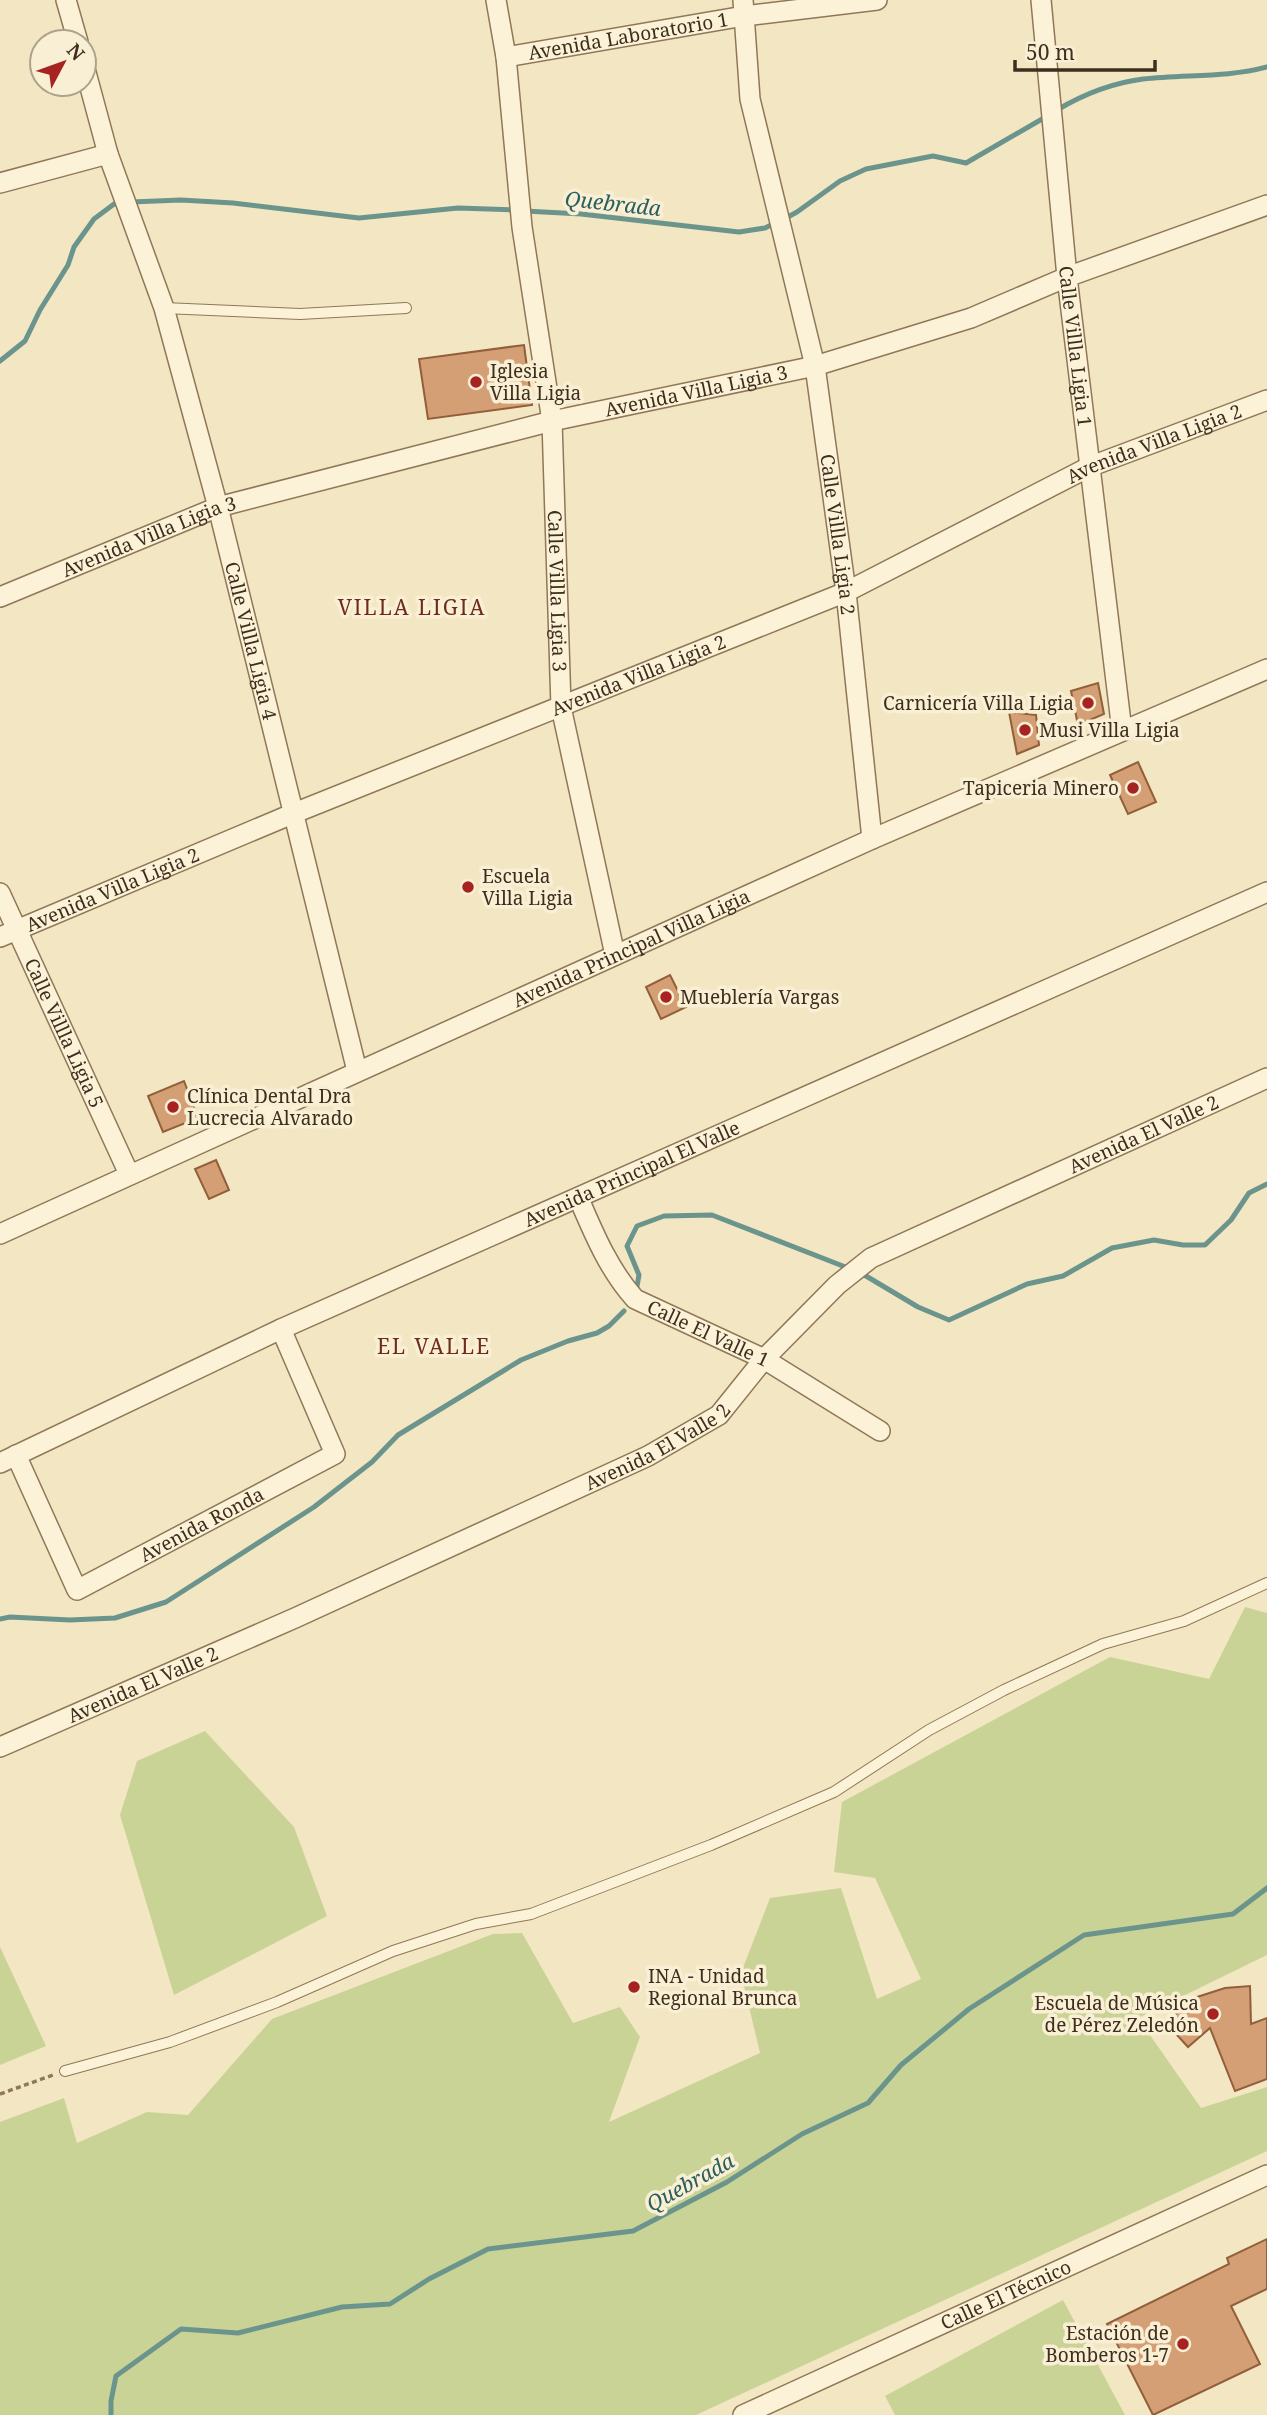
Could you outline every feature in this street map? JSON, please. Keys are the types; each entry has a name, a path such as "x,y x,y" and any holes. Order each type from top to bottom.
{"street":[{"path":"66,0 74,28"},
{"name":"Calle Villla Ligia 3","path":"496,0 506,57 522,223 552,421 561,707 615,955"},
{"name":"Avenida Laboratorio 1","path":"506,57 743,8 877,0"},
{"name":"Calle Villla Ligia 1","path":"1041,0 1067,277 1122,732"},
{"name":"Calle Villla Ligia 2","path":"743,8 750,99 815,366 846,592 872,839"},
{"name":"Calle Villla Ligia 4","path":"93,98 108,154 164,308 218,507 357,1071"},
{"path":"0,183 108,154"},
{"name":"Avenida Villa Ligia 3","path":"0,597 218,507 552,421 815,366 971,318 1067,277 1267,205"},
{"name":"Avenida Villa Ligia 2","path":"8,933 292,814 846,592 1089,467 1267,400"},
{"name":"Avenida Principal Villa Ligia","path":"0,1234 872,839 1267,669"},
{"name":"Avenida Principal El Valle","path":"8,1459 281,1329 1267,892"},
{"name":"Calle Villla Ligia 5","path":"0,893 8,933 130,1174"},
{"name":"Avenida El Valle 2","path":"0,1747 295,1618 648,1456 719,1415 764,1359 845,1279 866,1262 1267,1078"},
{"name":"Calle El Valle 1","path":"579,1199 602,1251 635,1300 764,1359 880,1430"},
{"name":"Avenida Ronda","path":"8,1459 77,1590 335,1454 281,1329"},
{"name":"Calle El Técnico","path":"743,2415 1267,2175"}],"lane":[{"path":"164,308 300,314 406,308"},
{"path":"65,2071 170,2042 277,2002 393,1951 476,1924 531,1914 711,1845 834,1792 929,1730 1004,1690 1103,1644 1184,1621 1267,1583"}],"path":[{"path":"0,2094 65,2071"}],"green space":[{"path":"1245,1607 1267,1613 1267,1955 1138,2018 1201,2108 1267,2087 1267,2151 696,2415 0,2415 0,2122 64,2098 77,2143 147,2112 188,2115 272,2019 493,1934 522,1933 573,2023 620,2007 640,2037 609,2122 760,2053 741,1973 770,1898 841,1888 877,1999 921,1979 875,1878 834,1872 842,1802 1110,1657 1209,1679"},
{"path":"205,1731 294,1827 327,1916 174,1995 120,1815 137,1761"},
{"path":"0,1947 46,2046 0,2065"},
{"path":"1063,2300 1125,2415 895,2415 885,2396"}],"building":[{"name":"Iglesia Villa Ligia","path":"524,345 532,405 428,419 419,359"},
{"name":"Carnicería Villa Ligia","path":"1098,683 1104,714 1078,725 1071,691"},
{"name":"Musi Villa Ligia","path":"1009,712 1036,715 1039,745 1017,754"},
{"name":"Tapiceria Minero","path":"1138,762 1156,802 1128,814 1110,775"},
{"name":"Mueblería Vargas","path":"670,975 686,1007 661,1019 646,987"},
{"name":"Clínica Dental Dra Lucrecia Alvarado","path":"184,1081 198,1118 163,1132 148,1096"},
{"path":"216,1160 229,1190 209,1199 195,1169"},
{"path":"1250,1986 1251,2024 1267,2018 1267,2079 1235,2091 1210,2028 1188,2047 1166,2023 1194,1998 1225,1988"},
{"name":"Estación de Bomberos 1-7","path":"1267,2239 1267,2289 1231,2306 1260,2364 1153,2415 1107,2324 1229,2264 1227,2258"}],"waterway":[{"name":"Quebrada","path":"1057,110 1077,99 1120,83 1236,73 1267,67"},
{"name":"Quebrada","path":"784,219 840,181 866,169 933,156 966,163 1049,115"},
{"name":"Quebrada","path":"131,202 181,200 233,203 359,218 458,208 515,210"},
{"name":"Quebrada","path":"0,361 25,341 40,310 68,265 74,247 94,219 114,204 121,203"},
{"name":"Quebrada","path":"525,211 581,214 739,232 765,228 775,223"},
{"path":"861,1273 918,1307 949,1320 1027,1284 1063,1276 1112,1248 1154,1240 1183,1245 1205,1245 1231,1220 1249,1193 1267,1184"},
{"path":"636,1292 639,1275 627,1246 637,1226 664,1216 712,1215 848,1268"},
{"path":"0,1619 115,1618 166,1602 314,1507 372,1462 398,1435 521,1360 568,1341 597,1333 609,1326 624,1311"},
{"name":"Quebrada","path":"111,2415 116,2376 181,2329 238,2333 342,2307 390,2304 429,2279 488,2249 633,2231 727,2182 802,2134 868,2103 901,2065 969,2009 1084,1935 1233,1914 1267,1888"}],"place":[{"name":"Iglesia Villa Ligia","path":"476,382"},
{"name":"Carnicería Villa Ligia","path":"1088,703"},
{"name":"Musi Villa Ligia","path":"1025,730"},
{"name":"Tapiceria Minero","path":"1133,788"},
{"name":"Escuela Villa Ligia","path":"468,887"},
{"name":"Mueblería Vargas","path":"666,997"},
{"name":"Clínica Dental Dra Lucrecia Alvarado","path":"173,1107"},
{"name":"INA - Unidad Regional Brunca","path":"634,1987"},
{"name":"Escuela de Música de Pérez Zeledón","path":"1213,2014"},
{"name":"Estación de Bomberos 1-7","path":"1183,2344"}],"district":[{"name":"VILLA LIGIA","path":"412,607"},
{"name":"EL VALLE","path":"434,1346"}]}
